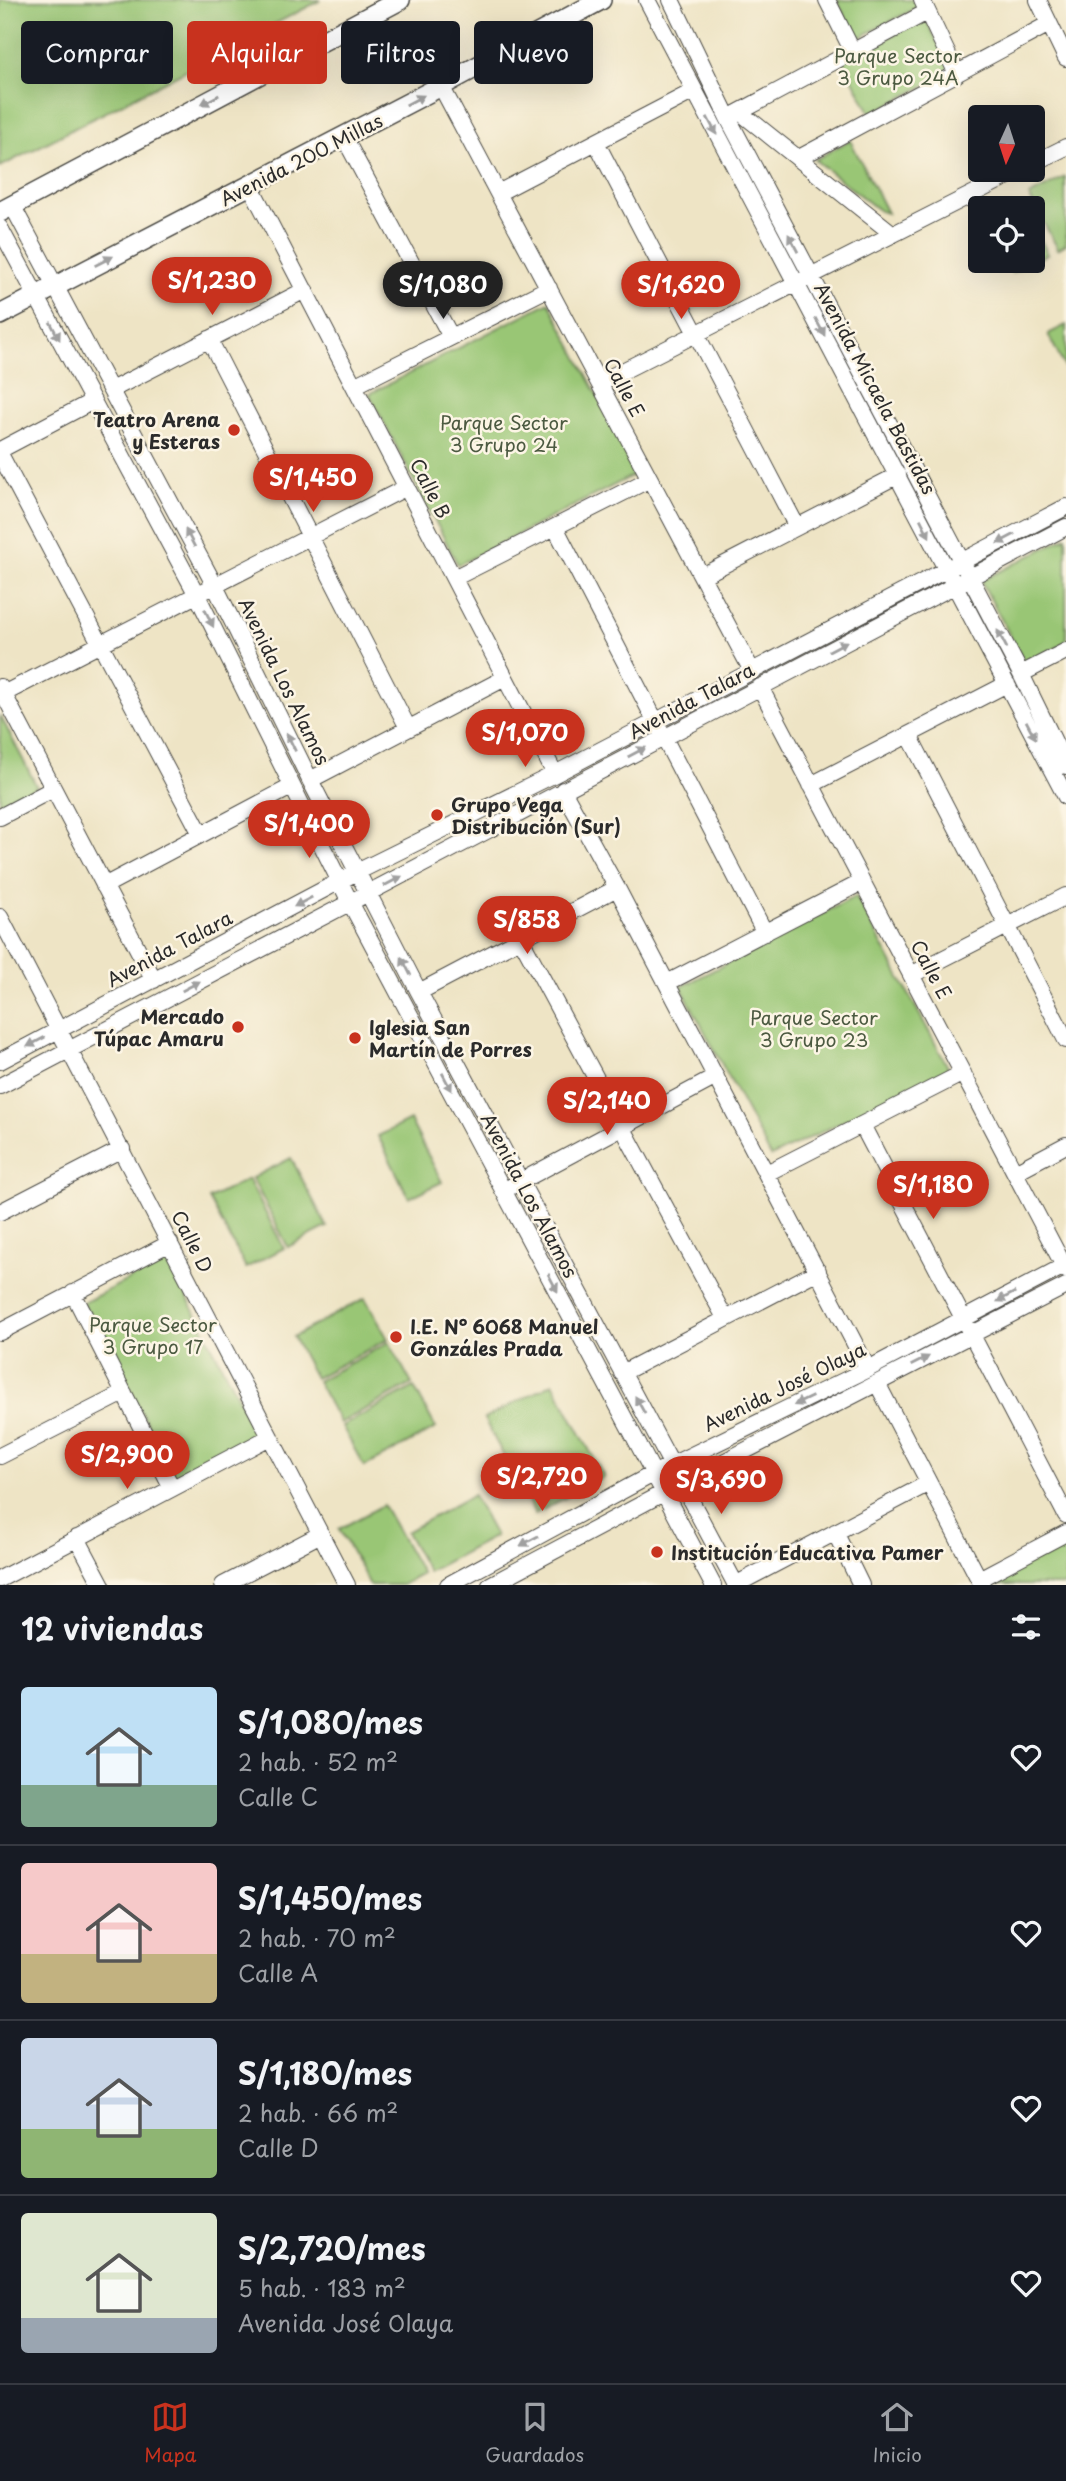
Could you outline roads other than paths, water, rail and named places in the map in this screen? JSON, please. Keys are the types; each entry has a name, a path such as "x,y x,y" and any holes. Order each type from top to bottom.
{"main road":[{"path":"6,208 400,0"},
{"name":"Avenida 200 Millas","path":"0,316 442,86 601,0"}],"street":[{"name":"Avenida Micaela Bastidas","path":"647,0 694,91 803,279 1014,679 1066,766"},
{"name":"Avenida Micaela Bastidas","path":"671,0 734,115 803,279 898,475 958,574"},
{"path":"827,0 853,52"},
{"path":"1038,0 1066,58"},
{"path":"893,234 799,158 734,115 853,52 925,6 957,74"},
{"path":"799,158 1049,24"},
{"name":"Calle E","path":"442,86 752,671"},
{"path":"498,193 694,91"},
{"path":"344,137 451,337"},
{"path":"596,142 797,527"},
{"path":"1045,157 1066,147"},
{"path":"599,383 996,182"},
{"name":"Calle B","path":"250,185 555,774"},
{"name":"Avenida Los Alamos","path":"6,208 55,286 215,586 310,780 419,992 736,1585"},
{"name":"Avenida Los Alamos","path":"0,228 197,594 350,902 713,1585"},
{"path":"354,386 549,288"},
{"path":"111,390 305,290"},
{"path":"209,339 408,727"},
{"path":"93,401 0,452 201,834"},
{"path":"702,576 898,475"},
{"path":"454,578 650,480"},
{"path":"154,980 2,691 101,644 407,487"},
{"name":"Avenida Talara","path":"0,1086 760,687 958,574 1066,507"},
{"path":"555,527 765,933"},
{"name":"Avenida Talara","path":"0,1061 358,872 555,774 752,671 958,574 1066,527"},
{"path":"811,785 1066,651"},
{"path":"310,780 505,678"},
{"name":"Avenida Micaela Bastidas","path":"1014,679 1066,797"},
{"name":"Calle E","path":"760,687 1065,1267"},
{"path":"909,735 1066,1040"},
{"path":"104,886 291,787"},
{"path":"0,817 53,789"},
{"path":"563,790 617,888 868,1369"},
{"path":"667,983 862,882"},
{"path":"419,992 617,888"},
{"path":"911,975 1066,896"},
{"name":"Calle D","path":"0,917 347,1585"},
{"path":"522,939 725,1318"},
{"path":"767,1173 962,1073"},
{"path":"504,1190 716,1077"},
{"path":"862,1125 1066,1515"},
{"path":"1015,1172 1066,1145"},
{"path":"0,1212 122,1149"},
{"path":"0,1332 170,1243"},
{"name":"Avenida José Olaya","path":"448,1585 672,1464 868,1369 1065,1267"},
{"path":"622,1373 818,1271"},
{"name":"Avenida José Olaya","path":"490,1585 1066,1286"},
{"path":"73,1293 172,1488"},
{"path":"877,1383 980,1582 1066,1533"},
{"path":"0,1456 124,1393"},
{"path":"0,1579 270,1437"},
{"path":"736,1585 929,1483"},
{"path":"835,1532 862,1585"},
{"path":"223,1585 321,1534"},
{"path":"77,1538 102,1585"}],"place":[{"name":"Teatro Arena y Esteras","path":"234,430"},
{"name":"Grupo Vega Distribución (Sur)","path":"437,815"},
{"name":"Mercado Túpac Amaru","path":"238,1027"},
{"name":"Iglesia San Martín de Porres","path":"355,1038"},
{"name":"I.E. N° 6068 Manuel Gonzáles Prada","path":"396,1337"},
{"name":"Institución Educativa Pamer","path":"657,1552"}],"park label":[{"name":"Parque Sector 3 Grupo 24A","path":"898,66"},
{"name":"Parque Sector 3 Grupo 24","path":"504,433"},
{"name":"Parque Sector 3 Grupo 23","path":"814,1028"},
{"name":"Parque Sector 3 Grupo 17","path":"153,1335"}]}
